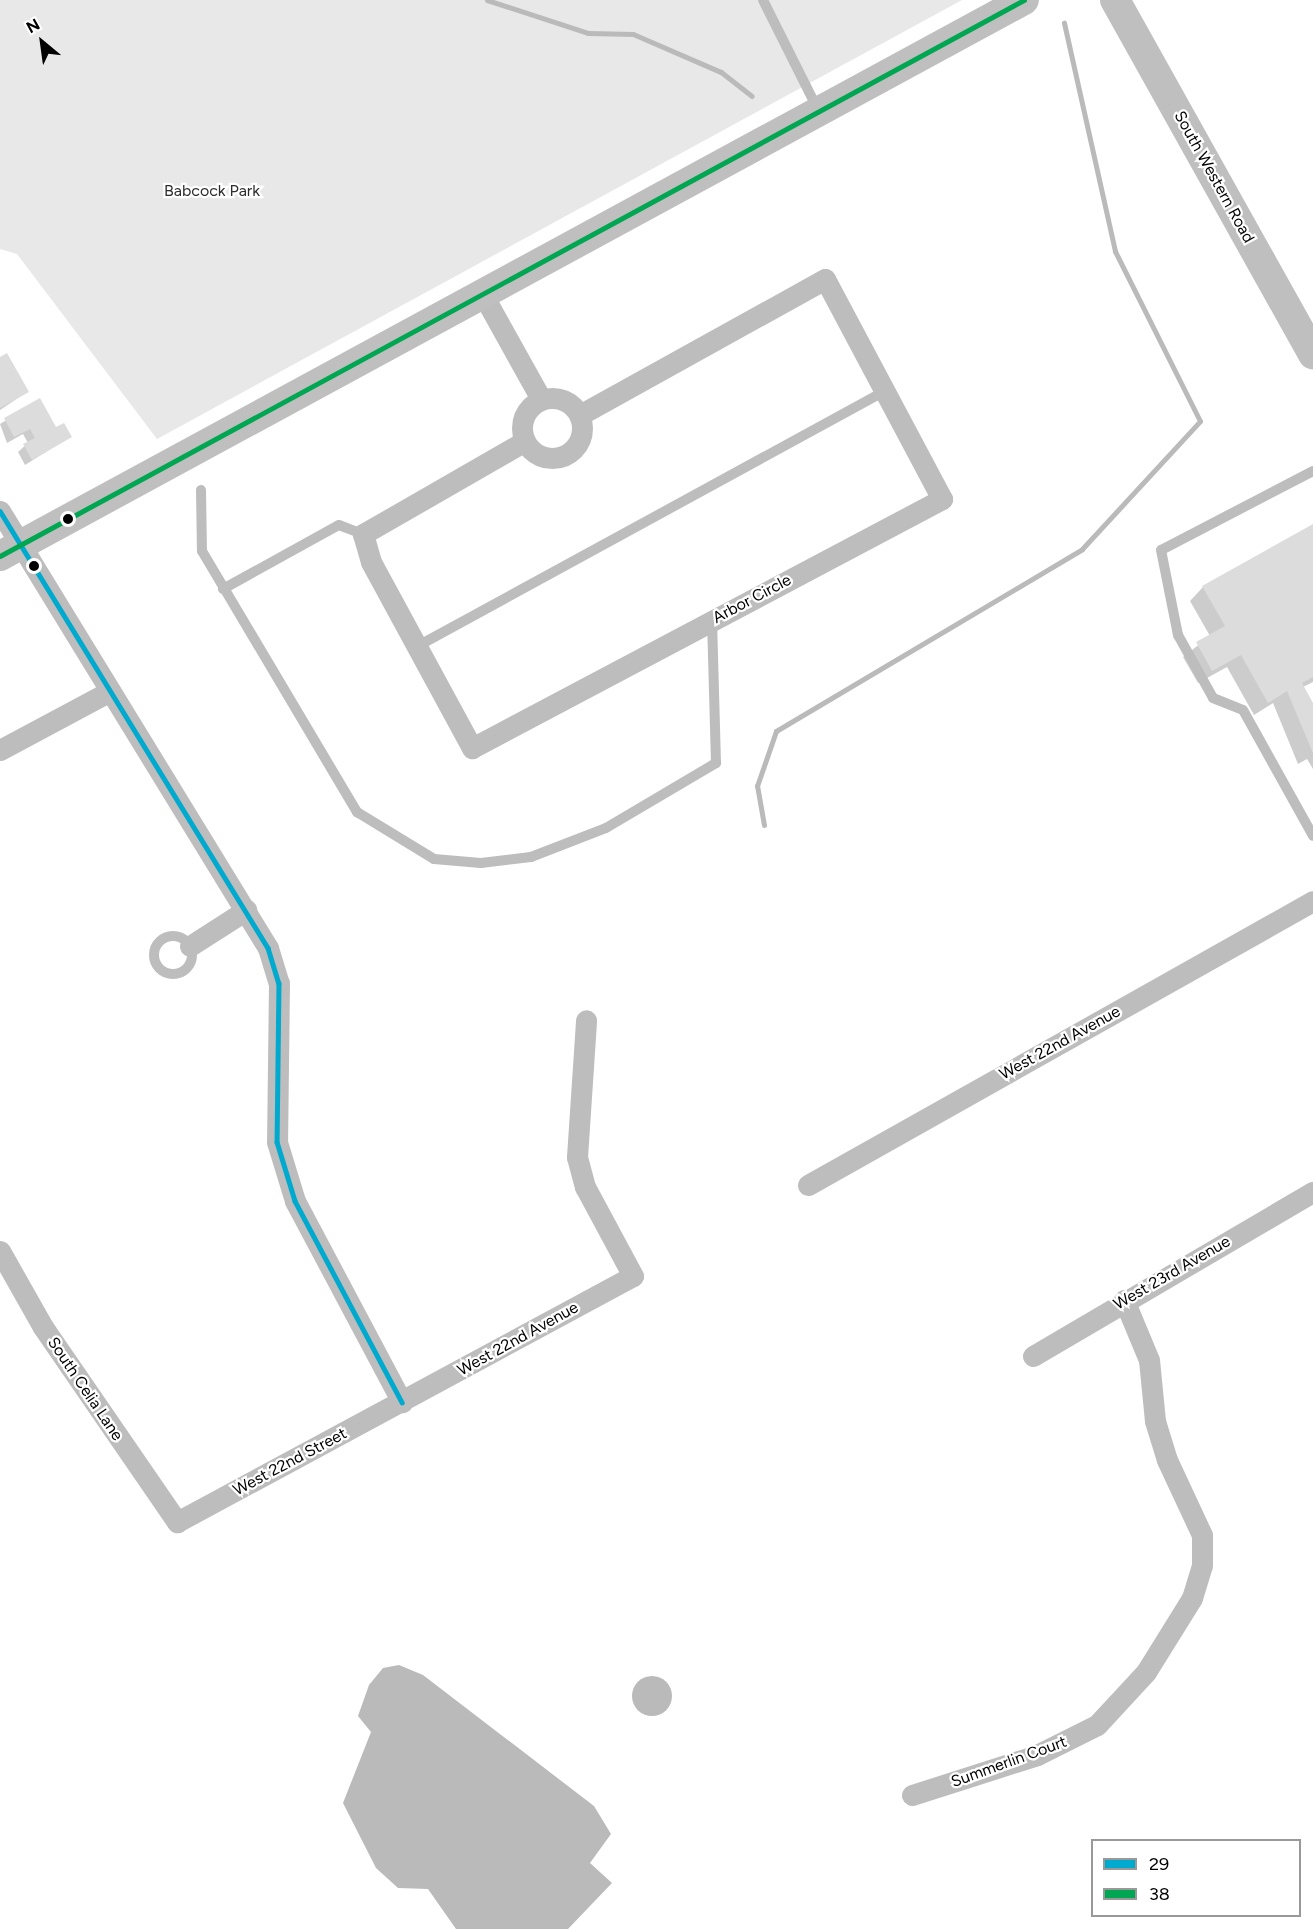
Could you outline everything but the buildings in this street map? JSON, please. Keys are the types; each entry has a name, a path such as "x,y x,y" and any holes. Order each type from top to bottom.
{"street":[{"path":"12,550 1024,0"},
{"name":"South Western Road","path":"1115,0 1313,354"},
{"name":"Arbor Circle","path":"363,534 371,562 472,748 942,499 825,279 580,415"},
{"path":"482,293 541,399"},
{"path":"541,399 568,401 580,415 579,442 565,455 537,454 525,441 522,421 541,399"},
{"path":"363,534 525,441"},
{"path":"0,510 12,550 110,691 268,948 279,983 277,1142 295,1201 402,1401"},
{"path":"0,750 110,691"},
{"name":"West 22nd Avenue","path":"808,1185 1313,901"},
{"path":"190,946 246,910"},
{"name":"West 22nd Avenue","path":"402,1401 633,1276 585,1188 577,1157 586,1020"},
{"name":"West 23rd Avenue","path":"1032,1356 1124,1300 1313,1192"},
{"name":"South Celia Lane","path":"0,1251 43,1327 177,1522"},
{"name":"Summerlin Court","path":"912,1795 1037,1755 1097,1725 1146,1672 1192,1598 1202,1565 1202,1535 1167,1460 1155,1421 1149,1360 1124,1300"},
{"name":"West 22nd Street","path":"177,1522 402,1401"}],"lane":[{"path":"763,0 818,110"},
{"path":"416,647 885,391"},
{"path":"1313,471 1161,550 1178,635 1213,698 1243,710 1313,836"},
{"path":"201,490 202,551 357,812 434,859 481,863 531,857 606,828 716,764 712,621"},
{"path":"223,589 339,525 363,534"}],"green space":[{"name":"Babcock Park","path":"0,0 962,0 157,439 17,254 0,249"}],"shaded area":[{"path":"399,1665 423,1675 594,1806 611,1834 590,1863 612,1883 568,1929 456,1929 428,1889 398,1888 376,1868 343,1803 371,1732 358,1716 369,1685 383,1668"},
{"path":"652,1676 660,1677 666,1682 671,1688 671,1704 666,1710 660,1715 652,1716 644,1715 638,1710 633,1704 632,1696 633,1688 638,1682 644,1677"}],"waterway":[{"path":"487,0 588,33 633,34 721,72 752,96"},
{"path":"764,825 757,786 776,731 1082,549 1200,421 1115,251 1064,23"}],"transit line":[{"name":"38","path":"0,556 1024,0"},
{"name":"29","path":"0,511 268,948 279,983 277,1142 295,1201 402,1402"}]}
